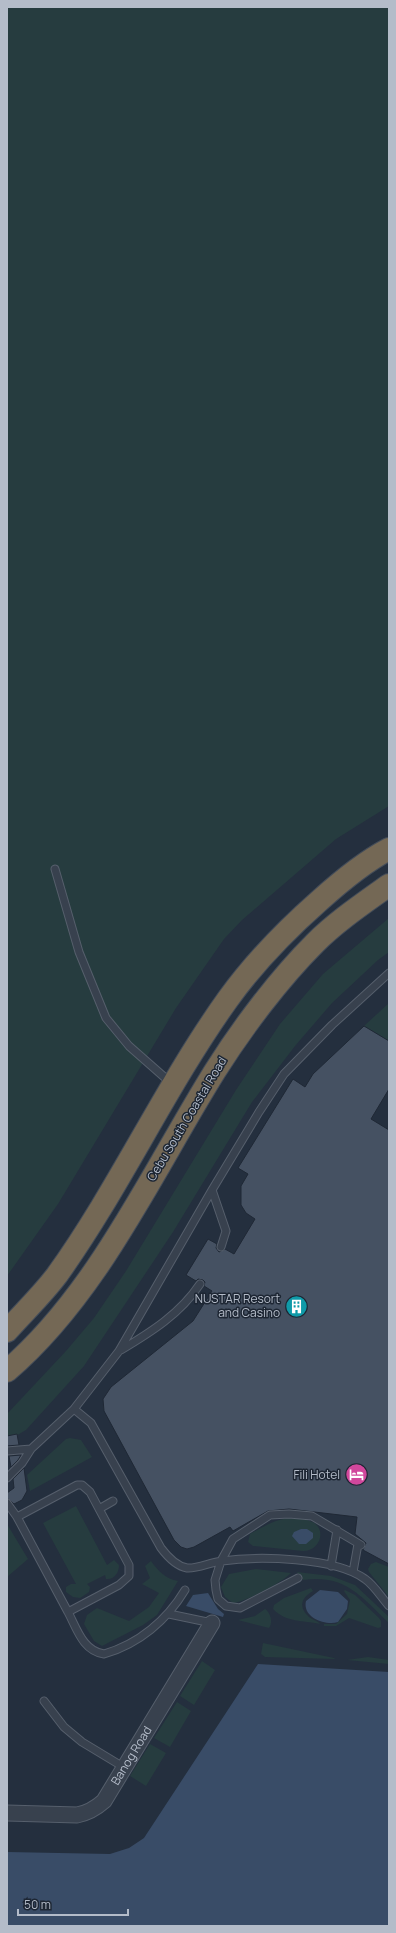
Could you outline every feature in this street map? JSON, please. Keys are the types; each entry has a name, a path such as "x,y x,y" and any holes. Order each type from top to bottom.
{"highway":[{"path":"7,1331 56,1276 97,1213 228,999 270,947 324,897 352,874 389,849"},
{"name":"Cebu South Coastal Road","path":"7,1371 25,1356 79,1292 120,1230 215,1070 252,1018 315,942 389,885"}],"street":[{"name":"Banog Road","path":"7,1814 86,1813 104,1801 212,1623"}],"lane":[{"path":"55,869 79,952 106,1018 129,1046 174,1085"},
{"path":"7,1478 22,1463 31,1448 74,1409 120,1351 212,1190 259,1112 284,1074 332,1025 389,973"},
{"path":"212,1190 226,1230 225,1238 221,1247"},
{"path":"120,1351 157,1328 177,1312 200,1284"},
{"path":"74,1409 91,1423 165,1554 181,1566 189,1568 222,1561 262,1558 318,1562 353,1572 366,1579 389,1606"},
{"path":"7,1451 31,1448"},
{"path":"17,1517 77,1485 87,1488 99,1509 129,1565 129,1576 119,1584 68,1612"},
{"path":"99,1509 113,1501"},
{"path":"7,1503 17,1517 84,1643 89,1649 104,1654 139,1639 158,1625 169,1614 185,1590"},
{"path":"298,1578 240,1608 234,1609 226,1606 218,1599 215,1580 222,1561 233,1539 270,1515 276,1514 312,1516 359,1544 353,1572"},
{"path":"331,1566 337,1530"},
{"path":"169,1614 212,1623"},
{"path":"44,1701 64,1727 82,1742 124,1768"}],"green space":[{"path":"7,7 389,7 389,806 336,839 242,920 224,939 176,1008 58,1204 7,1276"},
{"path":"389,918 389,952 378,960 332,1003 295,1046 252,1102 173,1232 84,1366 26,1430 7,1441 7,1414 66,1351 94,1318 126,1271 236,1090 280,1024 323,974"},
{"path":"389,1003 389,1041 364,1026"},
{"path":"70,1438 81,1440 92,1457 30,1491 27,1475 66,1439"},
{"path":"76,1506 107,1565 114,1560 119,1565 117,1573 114,1577 106,1579 105,1575 87,1584 90,1587 89,1592 80,1598 73,1597 66,1592 66,1587 71,1584 76,1584 43,1523"},
{"path":"287,1518 304,1519 315,1524 319,1528 320,1533 318,1543 309,1550 303,1551 253,1546 248,1542 250,1534 268,1524"},
{"path":"7,1524 28,1559 7,1577"},
{"path":"151,1561 163,1574 178,1581 157,1615 143,1625 102,1646 94,1641 84,1624 87,1615 97,1608 129,1621 149,1607 159,1593 142,1584 150,1578 145,1566"},
{"path":"376,1562 389,1567 389,1597 369,1572 368,1569 371,1564"},
{"path":"256,1569 291,1573 272,1586 239,1602 233,1603 225,1597 221,1587 229,1574"},
{"path":"297,1572 331,1576 355,1585 389,1617 389,1623 361,1596 342,1584 318,1579 303,1580"},
{"path":"311,1588 313,1591 302,1603 303,1610 309,1617 320,1624 289,1619 278,1614 273,1609 274,1605 284,1598"},
{"path":"345,1590 355,1595 379,1618 381,1621 381,1627 378,1628 349,1618 336,1626 324,1626 324,1624 336,1624 347,1614 350,1600 344,1591"},
{"path":"265,1609 271,1618 269,1628 238,1620 255,1616"},
{"path":"263,1643 335,1659 265,1657 261,1654"},
{"path":"368,1657 389,1660 389,1664 347,1660"},
{"path":"202,1661 215,1670 194,1705 180,1696"},
{"path":"177,1702 191,1711 170,1747 154,1738"},
{"path":"150,1744 166,1753 146,1786 130,1776"}],"water":[{"path":"301,1529 307,1529 313,1533 313,1538 306,1544 299,1544 292,1536 294,1532"},
{"path":"320,1590 338,1592 348,1601 347,1609 338,1622 327,1623 316,1619 307,1612 306,1601"},
{"path":"208,1593 218,1609 224,1614 223,1617 186,1606 193,1595"},
{"path":"258,1664 389,1672 389,1926 7,1926 7,1852 110,1854 129,1848 144,1838"}],"building":[{"name":"NUSTAR Resort and Casino","path":"364,1026 389,1041 389,1089 371,1119 389,1130 389,1564 363,1550 366,1543 355,1534 357,1517 289,1509 268,1511 233,1531 230,1527 194,1547 187,1549 181,1547 174,1540 104,1411 103,1399 111,1387 193,1321 212,1291 204,1286 205,1282 203,1280 198,1279 196,1281 186,1275 208,1239 217,1244 216,1248 219,1252 225,1249 234,1254 255,1219 246,1213 241,1205 241,1186 248,1174 238,1168 293,1079 305,1087 313,1074"},
{"path":"17,1434 19,1445 7,1446 7,1436"},
{"path":"21,1455 18,1460 11,1467 9,1456"},
{"path":"24,1468 27,1491 22,1500 14,1504 7,1498 7,1493 14,1488 13,1479"}],"place":[{"name":"NUSTAR Resort and Casino","path":"296,1306"},
{"name":"Fili Hotel","path":"356,1475"}]}
